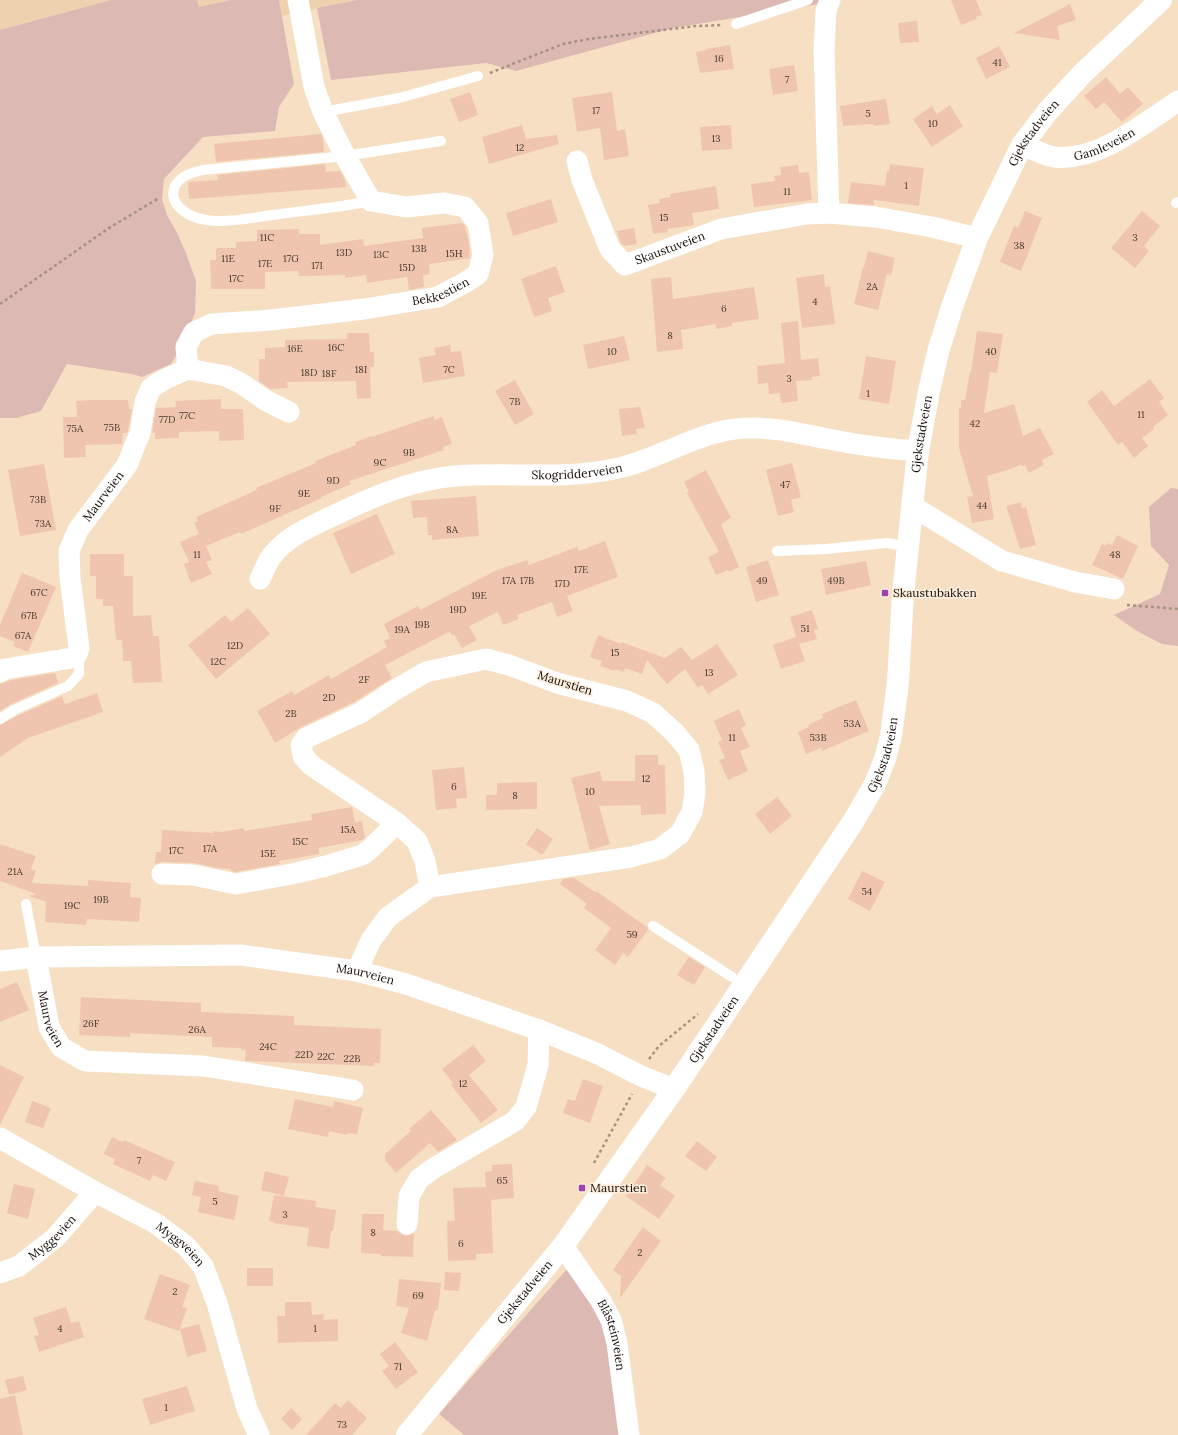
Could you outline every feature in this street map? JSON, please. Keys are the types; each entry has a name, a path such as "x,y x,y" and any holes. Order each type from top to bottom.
{"street":[{"path":"298,0 314,87 323,112 345,156 371,201"},
{"path":"829,213 824,50 826,11 830,0"},
{"name":"Gjekstadveien","path":"407,1435 563,1246 674,1089 853,822 875,784 885,759 891,736 898,682 903,594 918,451 929,391 938,352 977,238 1022,145 1048,111 1083,73 1160,0"},
{"name":"Gamleveien","path":"1022,145 1052,156 1067,157 1089,154 1126,135 1178,101"},
{"name":"Skaustuveien","path":"577,161 582,180 610,249 625,265 721,229 807,214 829,213 875,217 932,227 977,238"},
{"name":"Bekkestien","path":"188,369 186,347 194,332 212,324 271,320 364,309 438,296 466,282 478,274 483,255 478,223 465,207 444,203 406,207 371,201"},
{"path":"188,369 226,376 242,384 265,400 289,412"},
{"name":"Maurveien","path":"80,648 70,578 69,551 78,530 127,465 140,433 145,402 151,388 163,380 188,369"},
{"name":"Skogridderveien","path":"260,579 272,556 282,545 301,531 383,493 426,480 466,475 550,474 613,469 644,460 720,431 742,428 769,428 858,445 918,451"},
{"path":"912,506 1002,561 1075,582 1114,589"},
{"path":"2,667 72,658 77,654 80,648"},
{"name":"Maurstien","path":"357,971 371,940 388,917 430,887 631,858 660,849 680,834 692,812 695,794 694,771 688,750 675,733 653,713 647,710 627,701 557,683 509,664 486,659 426,672 360,713 306,738 301,745 303,756 311,765 397,822 417,841 425,861 430,887"},
{"path":"162,874 193,875 236,884 292,874 326,866 362,854 369,850 397,822"},
{"name":"Maurveien","path":"0,961 36,957 241,955 357,971 406,984 539,1030 596,1053 641,1076 674,1089"},
{"name":"Maurveien","path":"36,957 50,1027 61,1047 85,1061 203,1066 353,1090"},
{"path":"407,1224 409,1196 419,1178 514,1121 526,1107 538,1065 539,1030"},
{"name":"Myggveien","path":"0,1138 95,1192 155,1223 186,1246 203,1266 217,1303 247,1409 259,1435"},
{"name":"Myggevien","path":"0,1273 19,1266 55,1238 95,1192"},
{"name":"Blåsteinveien","path":"563,1246 601,1301 611,1320 617,1343 629,1435"}],"lane":[{"path":"736,24 808,0"},
{"path":"323,112 400,98 478,76"},
{"path":"371,201 340,207 274,214 242,220 219,221 196,218 182,210 176,203 173,196 174,189 178,181 187,174 203,170 345,156 441,141"},
{"path":"777,551 826,549 887,543 908,547"},
{"name":"Maurveien","path":"0,719 14,710 68,686 79,674 80,648"},
{"path":"26,904 36,957"},
{"path":"653,926 732,977"}],"path":[{"path":"478,76 494,72 563,44 589,39 696,26 736,24"},
{"path":"0,304 109,228 174,189"}],"shaded area":[{"path":"0,0 111,0 0,30"},
{"path":"111,0 197,0 199,7 231,0 279,0 294,84 279,107 275,131 203,137 164,179 162,199 167,215 186,253 196,281 195,313 181,347 171,364 142,377 132,374 67,364 41,411 16,418 0,418 0,30"},
{"path":"197,0 231,0 199,7"},
{"path":"279,0 357,0 282,16"},
{"path":"357,0 826,0 819,4 673,28 516,71 486,63 331,80 317,8"},
{"path":"1171,488 1178,489 1178,646 1162,644 1137,631 1114,615 1160,594 1169,565 1151,546 1149,507"},
{"path":"567,1269 594,1300 609,1337 620,1435 464,1435 439,1414"}],"building":[{"path":"951,0 976,0 982,15 976,17 977,19 961,25"},
{"path":"1070,4 1076,20 1057,26 1060,40 1014,33"},
{"path":"917,21 919,42 900,43 898,23"},
{"path":"730,45 734,69 700,73 696,52"},
{"path":"999,46 1010,67 986,79 976,58"},
{"path":"794,65 798,91 773,95 769,69"},
{"path":"1106,77 1120,94 1128,87 1143,104 1122,122 1104,102 1096,109 1084,96"},
{"path":"470,92 478,115 459,122 450,99"},
{"path":"612,92 617,131 625,129 629,156 604,160 600,128 577,132 572,98"},
{"path":"886,99 890,124 874,126 873,124 843,126 840,106"},
{"path":"950,105 963,126 932,147 913,119 932,106 937,114"},
{"path":"522,125 526,139 557,135 559,144 489,164 482,137"},
{"path":"731,125 732,149 702,151 700,127"},
{"path":"321,134 324,152 216,162 214,144"},
{"path":"325,164 326,172 340,171 345,180 346,187 189,199 188,182 218,180 217,175"},
{"path":"890,164 924,168 919,206 874,200 874,205 848,203 851,182 885,186 887,171 889,171"},
{"path":"798,165 799,173 809,172 812,200 754,207 751,184 775,181 774,176 781,175 780,167"},
{"path":"716,186 719,209 692,213 694,225 667,229 668,232 653,234 648,205 660,203 659,199 671,197 670,194"},
{"path":"551,199 558,222 513,236 506,213"},
{"path":"1025,211 1042,218 1021,271 1000,262 1014,226 1018,228"},
{"path":"1142,211 1160,226 1144,246 1149,251 1135,268 1111,248"},
{"path":"462,223 465,226 467,233 470,258 429,264 430,274 423,275 424,287 409,290 407,277 367,283 366,275 345,278 345,275 299,276 298,271 265,272 265,289 211,289 210,260 216,260 216,248 236,248 236,242 257,241 257,230 299,229 299,234 320,234 320,245 363,239 364,246 423,238 422,228"},
{"path":"634,228 637,244 624,246 620,242 617,231"},
{"path":"868,251 895,258 891,275 887,274 878,310 854,304"},
{"path":"556,266 565,292 548,298 552,311 534,317 521,279"},
{"path":"824,274 825,287 830,286 835,324 802,328 796,278"},
{"path":"671,277 673,299 754,287 759,319 732,323 732,326 716,329 716,324 681,330 683,349 657,352 651,279"},
{"path":"798,321 801,360 818,358 820,376 812,377 812,380 796,381 798,401 781,403 780,393 769,394 768,383 758,384 757,366 785,363 781,323"},
{"path":"977,331 1003,334 997,373 990,372 984,413 1014,404 1023,436 1040,428 1054,454 1042,460 1044,465 1029,473 1025,465 1022,466 1021,464 1014,468 987,476 994,519 972,523 967,497 973,496 959,448 959,408 961,408 961,400 965,400"},
{"path":"347,333 369,333 370,352 374,352 374,367 370,367 371,398 357,399 356,381 287,382 288,388 270,389 259,381 259,359 265,359 265,348 285,347 285,340 347,339"},
{"path":"624,336 630,360 588,369 583,345"},
{"path":"450,345 451,352 461,351 465,376 423,383 419,358 436,355 434,348"},
{"path":"866,356 896,361 889,404 859,399"},
{"path":"1150,379 1164,398 1159,402 1168,415 1153,427 1154,429 1142,438 1148,446 1134,458 1122,442 1118,445 1087,402 1102,390 1114,406"},
{"path":"515,380 534,414 515,425 495,391"},
{"path":"221,399 221,409 243,409 244,440 219,441 219,431 179,432 179,438 155,439 155,432 152,433 156,408 176,407 175,401"},
{"path":"128,400 129,409 132,409 127,433 123,433 122,444 85,445 86,457 64,458 63,417 77,417 76,401"},
{"path":"640,407 645,428 636,429 637,434 622,436 619,409"},
{"path":"433,416 435,420 442,417 452,444 443,447 444,450 349,481 351,484 321,497 322,498 241,534 240,532 206,546 212,560 206,562 212,574 191,583 184,564 189,562 180,542 199,534 194,523 198,521 196,517 257,490 256,488 316,463 315,461 356,445 355,442"},
{"path":"792,463 801,497 791,500 794,512 778,516 766,470"},
{"path":"44,464 56,530 20,536 8,470"},
{"path":"706,470 731,518 721,524 739,567 729,572 728,570 716,575 708,557 719,552 687,493 689,492 684,482"},
{"path":"476,496 479,536 432,540 432,535 428,535 427,517 413,518 411,501"},
{"path":"1021,502 1022,508 1026,507 1036,545 1020,549 1006,506"},
{"path":"377,514 395,554 351,574 333,533"},
{"path":"1117,535 1138,546 1123,579 1092,565 1102,544 1106,546 1108,543 1112,545"},
{"path":"605,541 618,577 567,596 573,611 557,617 552,602 517,615 519,619 503,625 498,612 469,626 477,640 462,648 454,634 452,635 450,632 385,665 392,678 354,702 301,727 275,743 257,711 292,691 294,695 329,675 331,679 387,647 384,641 390,638 384,624 418,606 420,610 495,571 527,560 529,565 577,547 579,551"},
{"path":"90,554 124,554 124,576 133,576 133,616 151,615 153,636 159,636 162,682 133,683 131,661 123,661 122,640 116,640 113,606 103,606 103,599 96,599 96,576 90,576"},
{"path":"768,560 779,595 756,602 746,567"},
{"path":"866,561 871,585 826,595 821,569"},
{"path":"22,573 56,587 28,652 13,646 15,642 0,636 0,625"},
{"path":"248,608 270,634 216,679 188,645 225,615 231,622"},
{"path":"812,610 818,629 814,630 817,639 799,644 805,661 781,669 773,645 796,637 790,617"},
{"path":"598,635 665,658 681,647 692,660 717,644 738,675 708,694 702,685 698,688 685,669 667,684 647,660 642,674 625,668 624,672 615,669 615,671 600,666 602,661 590,657"},
{"path":"55,673 58,683 11,704 0,711 0,684 11,680"},
{"path":"97,693 103,712 28,738 0,757 0,725 62,696 65,704"},
{"path":"856,700 869,731 822,751 821,748 806,754 798,732 809,727 808,725 823,718 822,714"},
{"path":"739,709 746,725 741,728 750,747 740,751 748,771 728,780 719,760 725,758 718,742 722,740 714,721"},
{"path":"635,755 658,755 658,765 665,765 666,814 641,815 641,805 599,806 610,844 590,850 571,778 600,771 602,781 635,781"},
{"path":"464,767 467,798 456,799 457,808 436,810 432,770"},
{"path":"537,782 537,809 486,810 486,795 497,795 497,783"},
{"path":"777,797 792,816 770,834 755,814"},
{"path":"352,807 355,822 362,821 365,838 362,840 319,848 319,854 279,861 280,864 236,872 231,871 231,869 194,863 162,862 155,864 156,852 161,852 162,830 213,833 213,831 222,832 244,828 244,831 312,820 311,814"},
{"path":"537,828 553,839 542,855 526,844"},
{"path":"0,844 36,856 31,869 36,871 32,883 88,886 88,880 131,883 130,897 141,898 139,922 87,919 86,925 45,922 46,902 29,896 36,894 0,881"},
{"path":"862,871 885,882 870,911 848,899"},
{"path":"574,878 595,892 596,891 647,927 648,930 628,957 623,953 615,965 595,950 611,928 584,908 587,904 560,884 563,879"},
{"path":"689,957 705,967 694,985 677,975"},
{"path":"17,982 29,1010 0,1022 0,989"},
{"path":"81,997 201,1003 201,1012 294,1016 294,1025 381,1029 380,1063 374,1063 374,1066 245,1061 246,1050 241,1050 241,1048 212,1047 212,1037 130,1033 130,1037 79,1035"},
{"path":"473,1045 486,1061 469,1075 498,1110 481,1123 451,1085 453,1083 442,1069"},
{"path":"0,1065 24,1077 0,1125"},
{"path":"583,1079 603,1086 590,1123 563,1113 568,1099 575,1101"},
{"path":"295,1099 333,1107 334,1101 363,1108 357,1134 347,1133 347,1135 329,1131 328,1137 288,1129"},
{"path":"32,1101 51,1108 43,1128 25,1122"},
{"path":"431,1110 457,1140 438,1152 430,1143 396,1173 385,1160 385,1154 411,1131 409,1129"},
{"path":"112,1137 123,1142 124,1140 175,1162 166,1181 153,1175 150,1181 113,1164 115,1159 104,1154"},
{"path":"697,1141 717,1157 706,1171 685,1156"},
{"path":"512,1164 514,1198 491,1200 493,1253 476,1254 476,1260 448,1261 447,1221 455,1221 453,1188 486,1187 485,1172 492,1171 492,1165"},
{"path":"647,1165 666,1178 660,1185 675,1196 659,1219 626,1196"},
{"path":"265,1171 289,1177 284,1196 261,1190"},
{"path":"195,1181 219,1186 218,1191 239,1196 234,1220 198,1212 201,1197 192,1195"},
{"path":"14,1184 35,1189 28,1219 7,1213"},
{"path":"274,1195 316,1201 315,1207 336,1210 333,1231 331,1231 329,1249 307,1246 309,1228 273,1223 274,1222 269,1221"},
{"path":"362,1214 384,1214 383,1230 397,1231 406,1236 414,1233 413,1257 381,1256 381,1254 361,1253"},
{"path":"643,1227 661,1241 620,1298 621,1276 613,1270"},
{"path":"247,1268 273,1268 273,1286 247,1286"},
{"path":"445,1272 461,1273 459,1291 444,1290"},
{"path":"160,1274 190,1285 182,1307 187,1308 179,1331 144,1319"},
{"path":"399,1279 441,1283 438,1310 435,1310 427,1341 401,1333 409,1308 396,1306"},
{"path":"285,1302 311,1302 312,1315 324,1314 323,1320 338,1319 338,1341 278,1343 277,1316 285,1316"},
{"path":"66,1307 71,1323 79,1321 84,1337 39,1352 34,1336 39,1335 33,1318"},
{"path":"199,1324 207,1351 187,1357 180,1329"},
{"path":"395,1342 418,1372 396,1389 382,1371 389,1366 380,1354"},
{"path":"23,1376 27,1390 9,1395 5,1380"},
{"path":"187,1386 195,1411 150,1425 142,1399"},
{"path":"15,1395 23,1435 0,1435 0,1399"},
{"path":"348,1400 367,1418 352,1435 306,1435 335,1403 341,1408"},
{"path":"291,1408 302,1419 292,1430 281,1419"}],"place":[{"name":"Skaustubakken","path":"885,593"},
{"name":"Maurstien","path":"582,1188"}]}
